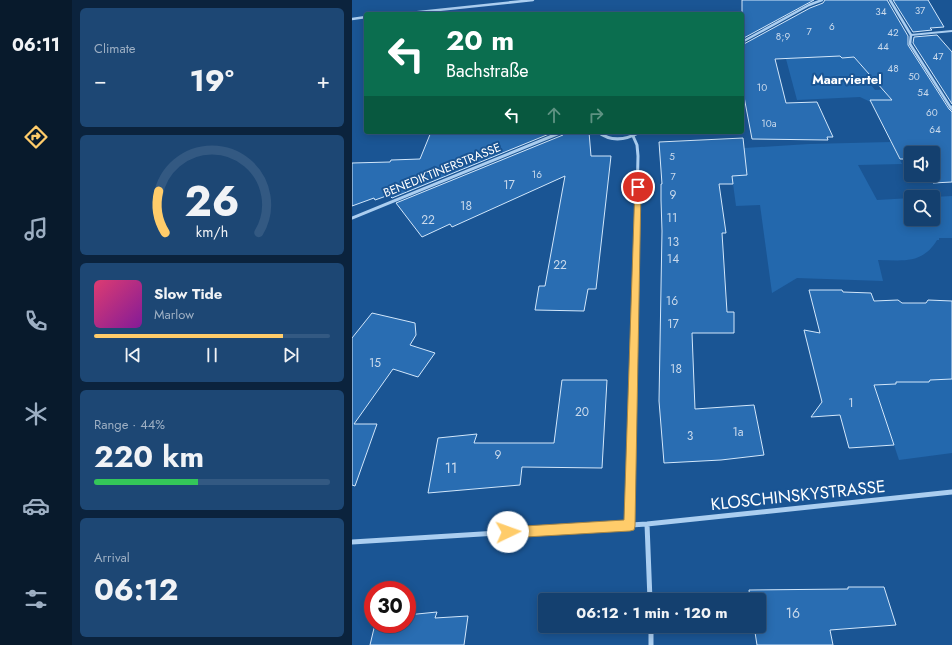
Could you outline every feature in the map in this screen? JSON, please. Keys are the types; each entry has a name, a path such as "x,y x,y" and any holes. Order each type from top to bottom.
{"street":[{"path":"419,12 534,0"},
{"path":"744,41 809,5 822,0"},
{"path":"890,0 911,35 910,44 952,109"},
{"path":"352,19 364,17"},
{"name":"BENEDIKTINERSTRASSE","path":"352,218 557,134"},
{"path":"603,134 612,138 623,138 636,134"},
{"path":"630,526 638,156 637,145 632,136"},
{"name":"KLOSCHINSKYSTRASSE","path":"352,542 630,526 952,492"},
{"path":"647,524 650,593"},
{"path":"650,633 651,645"}],"lane":[{"path":"911,35 952,31"}],"shaded area":[{"path":"837,52 842,58 854,57 860,65 868,64 874,77 865,77 875,90 889,89 893,99 881,107 860,97 797,100 786,59"},
{"path":"891,142 902,164 858,165 877,200 904,198 904,226 940,226 940,197 952,196 952,238 939,238 939,240 937,240 925,254 918,257 903,260 878,260 883,281 797,278 772,293 760,205 736,206 732,176 747,175 744,148 809,144"},
{"path":"952,379 952,453 899,460 874,385 896,384 895,380 929,382 930,380"}],"building":[{"path":"742,0 814,0 744,38 744,12 742,12"},
{"path":"825,0 887,0 908,36 908,45 952,112 952,182 933,183 932,182 940,182 940,146 904,146 904,159 900,159 870,100 892,100 854,57 842,58 840,56 775,59 786,103 817,102 833,137 827,137 828,140 752,139 744,97 744,44 810,8 823,3"},
{"path":"893,0 928,0 944,27 930,28 932,30 913,32"},
{"path":"937,35 952,52 952,104 913,43 914,37"},
{"path":"430,134 549,134 392,198 389,195 375,200 374,198 352,206 352,163 390,162 391,160 420,159"},
{"path":"589,134 591,156 611,156 596,289 588,289 584,311 535,310 539,286 545,286 565,176 452,227 450,224 422,237 396,203 563,135"},
{"path":"743,138 747,175 732,176 733,184 719,184 726,233 722,233 727,312 734,312 734,333 692,333 695,409 754,405 764,455 721,460 664,463 659,401 662,184 659,142"},
{"path":"809,290 842,290 843,292 871,293 874,301 898,300 902,303 926,303 928,300 952,301 952,379 930,380 929,382 896,382 896,384 874,385 894,445 849,448 840,415 811,417 822,402 804,330 820,333"},
{"path":"372,313 415,323 416,335 410,345 435,353 418,377 393,369 354,424 377,424 355,486 352,485 352,338"},
{"path":"562,380 607,380 602,468 522,467 520,485 428,493 438,438 477,434 474,443 554,443"},
{"path":"848,587 884,587 896,625 830,630 833,645 757,645 755,633 766,633 766,593 749,593 749,590 848,589"},
{"path":"437,612 435,618 468,616 464,645 370,645 373,633 416,633 416,614"}],"district":[{"name":"Maarviertel","path":"847,79"}],"route":[{"path":"508,532 630,526 638,187"}]}
